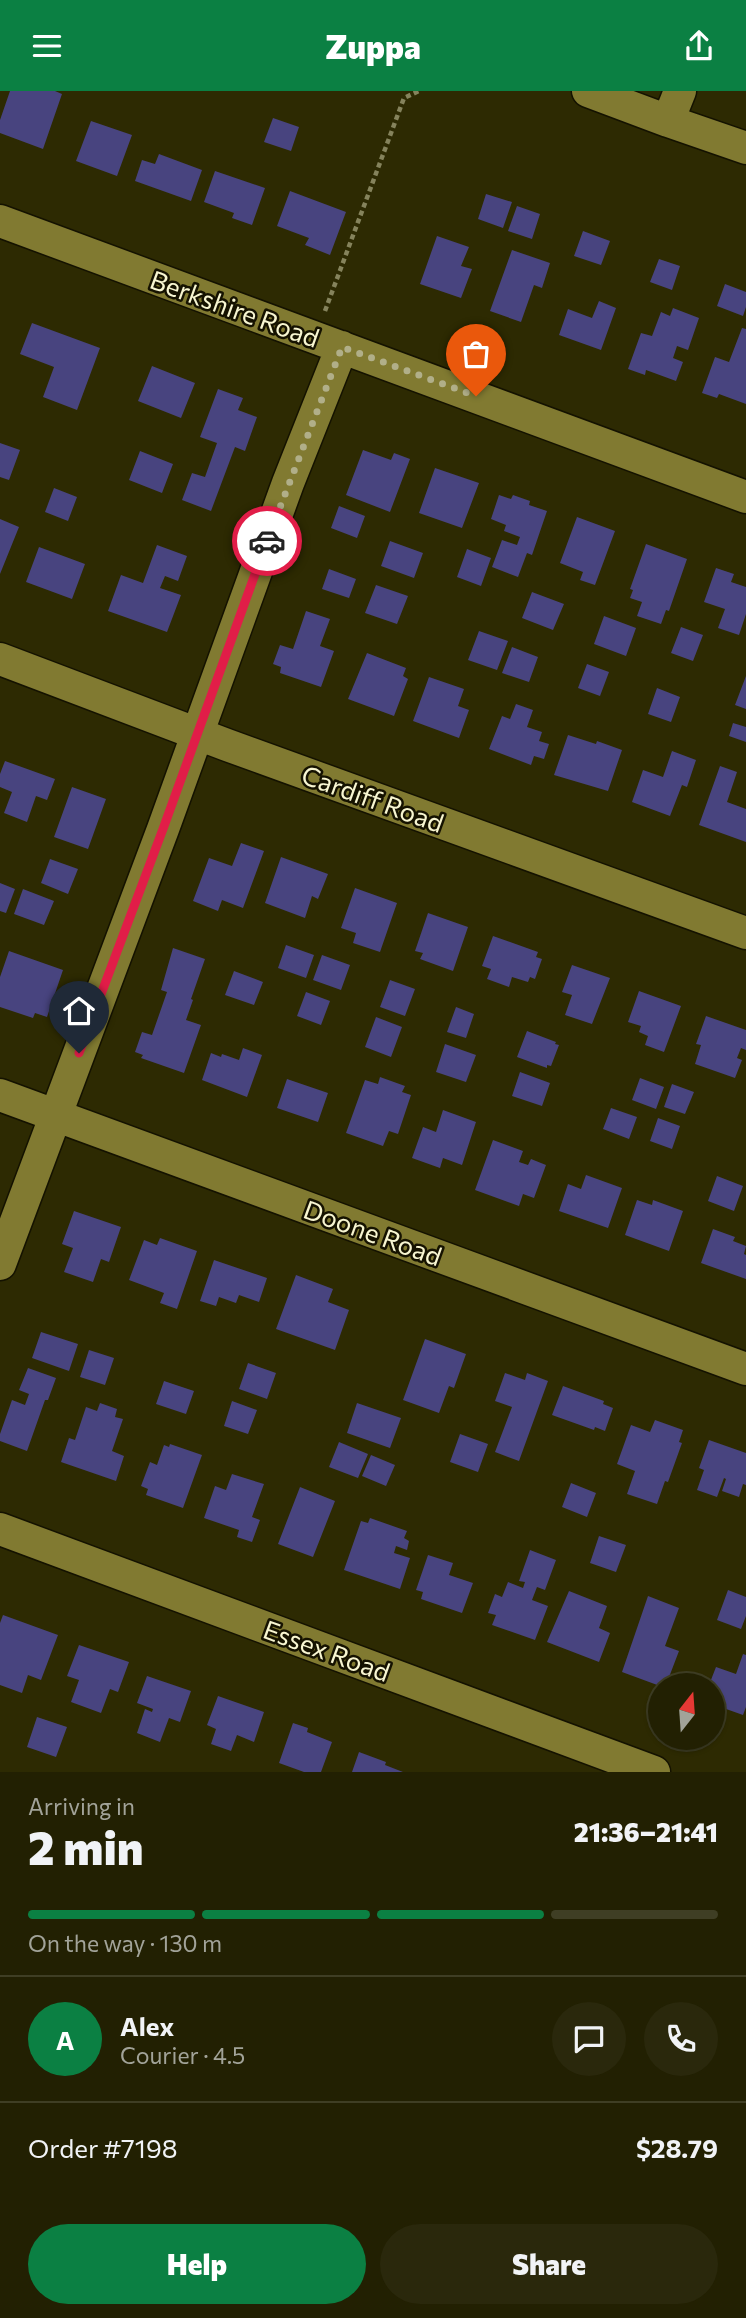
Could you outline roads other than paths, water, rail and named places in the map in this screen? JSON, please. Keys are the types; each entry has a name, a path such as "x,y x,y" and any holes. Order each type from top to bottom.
{"street":[{"path":"588,91 746,148"},
{"path":"668,121 680,91"},
{"name":"Berkshire Road","path":"0,221 746,497"},
{"path":"0,1264 288,483 342,347"},
{"name":"Cardiff Road","path":"0,659 197,734 746,933"},
{"name":"Doone Road","path":"0,1095 746,1369"},
{"name":"Essex Road","path":"0,1529 654,1772"}]}
